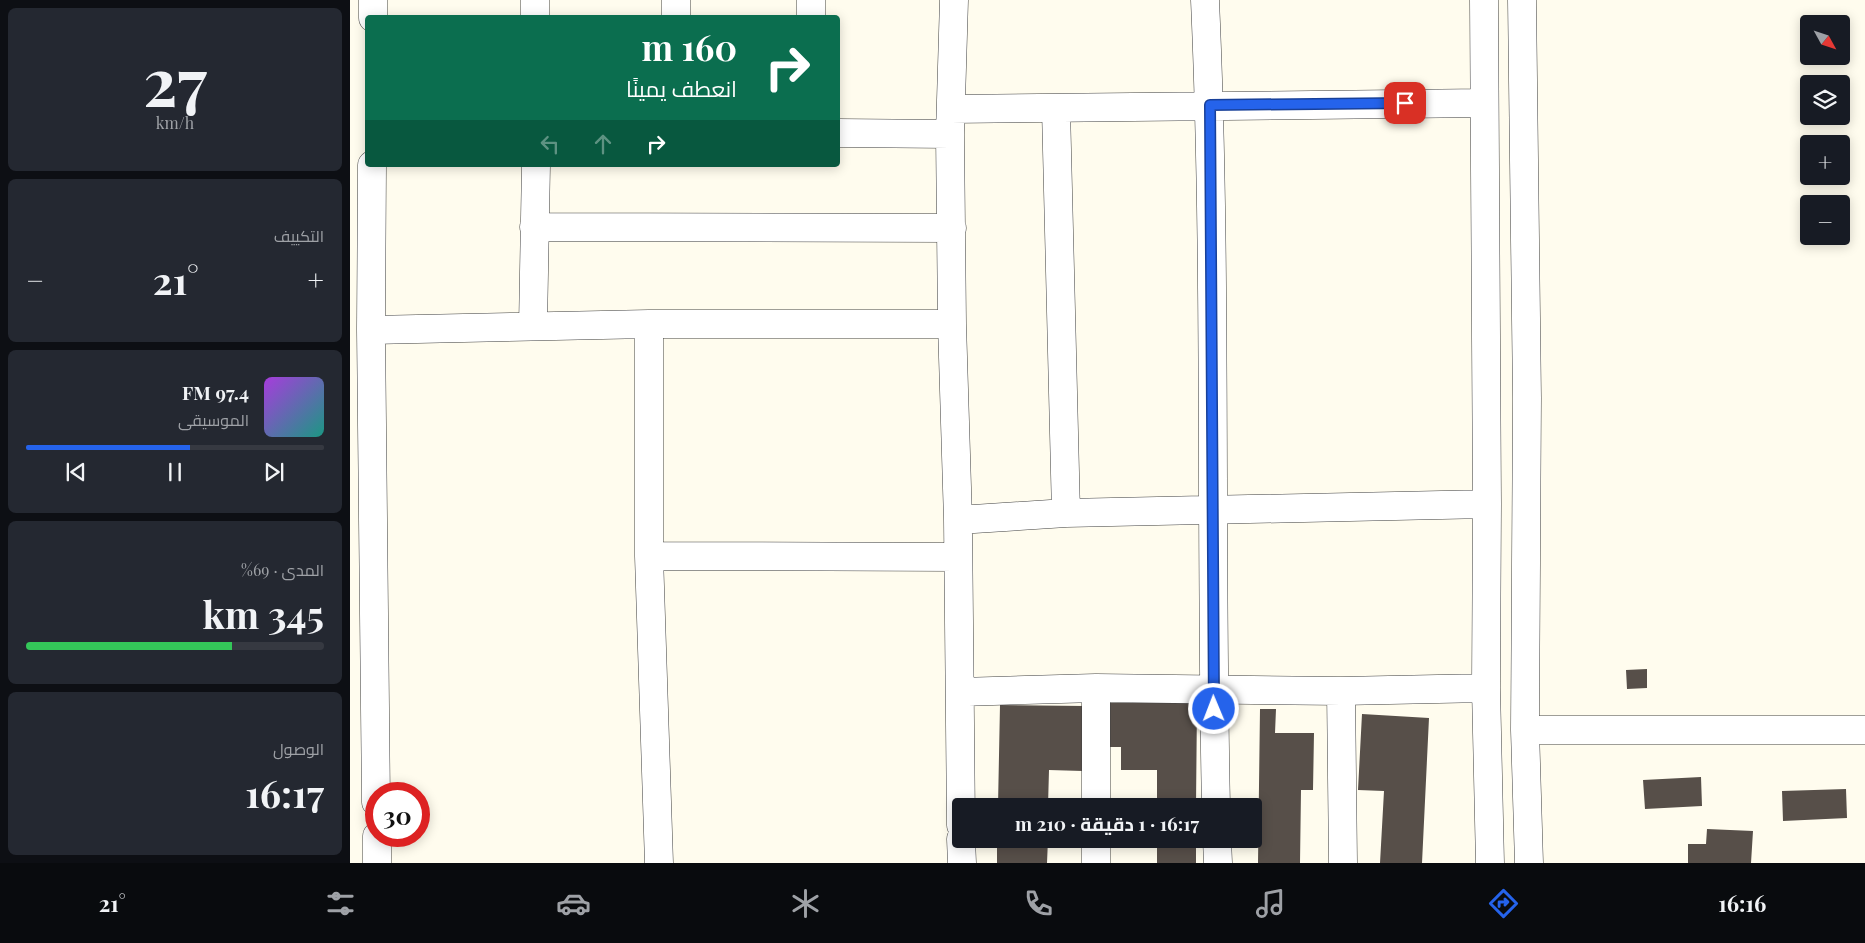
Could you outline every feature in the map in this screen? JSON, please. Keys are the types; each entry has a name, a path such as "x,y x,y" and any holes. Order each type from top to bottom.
{"street":[{"path":"373,0 373,15"},
{"path":"535,0 535,15"},
{"path":"676,0 676,15"},
{"path":"811,0 811,15"},
{"path":"954,0 951,121 952,324 958,520 961,798"},
{"path":"1205,0 1210,105 1216,798"},
{"path":"1484,0 1483,102 1487,504 1486,688 1490,863"},
{"path":"1522,0 1527,398 1524,730 1529,863"},
{"path":"840,134 1056,109 1483,102"},
{"path":"1056,109 1066,513"},
{"path":"372,167 371,330 376,782"},
{"path":"533,326 536,167"},
{"path":"534,227 952,228"},
{"path":"371,330 649,324 952,324"},
{"path":"649,324 649,556 659,863"},
{"path":"958,520 1066,513 1487,504"},
{"path":"649,556 958,557"},
{"path":"960,692 1096,688 1341,691 1486,688"},
{"path":"1096,688 1096,798"},
{"path":"1341,691 1343,863"},
{"path":"1524,730 1865,730"},
{"path":"377,847 377,863"},
{"path":"961,848 962,863"},
{"path":"1096,848 1096,863"},
{"path":"1217,848 1218,863"}],"building":[{"path":"1647,669 1647,688 1627,689 1626,670"},
{"path":"1106,703 1197,703 1196,798 1157,798 1157,770 1121,770 1121,747 1106,747"},
{"path":"1000,705 1084,706 1083,771 1049,770 1048,798 998,798"},
{"path":"1260,709 1276,709 1275,733 1314,733 1313,790 1301,790 1300,863 1258,863 1258,848 1262,848 1262,798 1259,798"},
{"path":"1362,714 1429,718 1422,863 1380,863 1384,791 1358,790"},
{"path":"1701,777 1702,806 1645,809 1643,780"},
{"path":"1846,789 1847,818 1783,821 1782,791"},
{"path":"1707,829 1753,831 1751,863 1688,863 1688,844 1706,844"},
{"path":"997,848 1048,848 1047,863 997,863"},
{"path":"1157,848 1196,848 1196,863 1157,863"}],"route":[{"path":"1214,709 1210,105 1405,103"}]}
